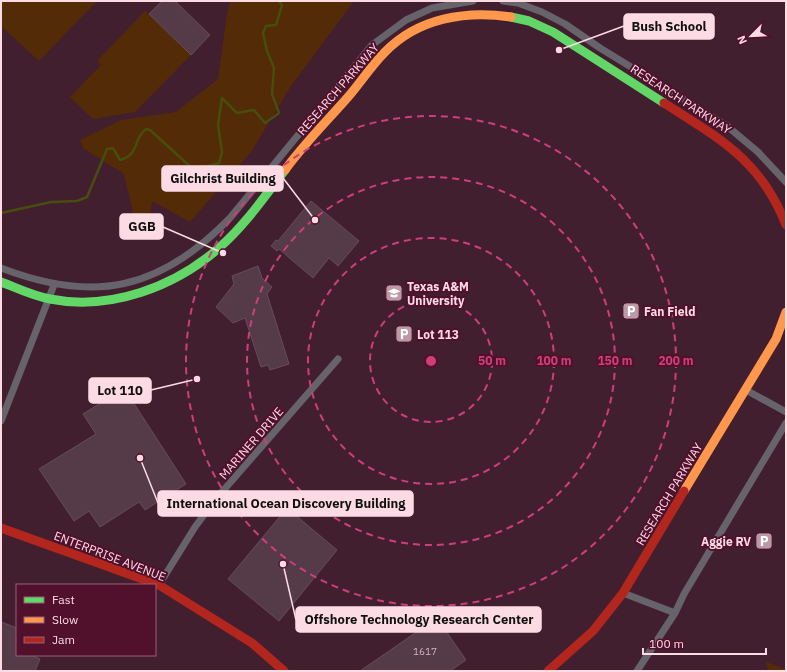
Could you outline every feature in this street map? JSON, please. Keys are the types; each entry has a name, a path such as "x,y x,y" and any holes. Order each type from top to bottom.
{"street":[{"name":"RESEARCH PARKWAY","path":"1,268 29,279 54,285 82,288 133,282 163,270 188,256 209,239 230,218 278,157 372,45 406,20 432,8 473,1"},
{"name":"RESEARCH PARKWAY","path":"504,1 518,3 542,12 565,24 600,48 727,126 758,152 786,182"},
{"name":"RESEARCH PARKWAY","path":"1,282 49,299 71,302 103,300 154,289 180,276 195,267 219,248 238,229 288,167 351,94 373,64 390,47 411,32 432,21 453,16 480,14 504,15 530,21 553,32 726,142 749,162 774,195 786,225"},
{"path":"593,57 600,48"},
{"path":"278,157 288,167"},
{"path":"188,256 195,267"},
{"path":"1,421 54,285"},
{"name":"RESEARCH PARKWAY","path":"548,671 593,631 623,593 776,339 786,312"},
{"name":"MARINER DRIVE","path":"158,585 191,532 215,500 338,359"},
{"path":"746,390 786,412"},
{"path":"636,671 675,613 684,594 786,424"},
{"name":"ENTERPRISE AVENUE","path":"1,528 155,584"},
{"name":"ENTERPRISE AVENUE","path":"158,585 201,610 252,643 284,671"},
{"path":"623,593 675,613"}],"shaded area":[{"path":"1,1 97,1 39,61 1,26"},
{"path":"230,1 354,1 291,86 251,152 190,222 152,201 147,237 139,238 124,174 83,148 80,140 121,120 176,112 218,79"},
{"path":"145,11 191,55 135,112 93,119 70,97 101,65 97,61"},
{"path":"766,662 786,669 786,671 768,671"}],"building":[{"path":"162,1 175,1 210,35 191,55 149,14"},
{"path":"311,201 359,241 338,266 329,258 313,278 279,249 277,251 271,246 276,240 278,241"},
{"path":"258,266 262,278 272,287 267,294 289,364 270,370 268,365 261,367 245,318 233,323 216,307 234,284 232,276"},
{"path":"124,388 186,484 145,510 139,502 100,527 89,511 74,521 39,469 96,434 83,414"},
{"path":"287,508 337,550 279,621 228,579"},
{"path":"437,618 466,660 450,671 360,671"},
{"path":"1,622 16,628 16,656 33,656 40,659 35,671 1,671"}],"waterway":[{"path":"1,213 51,202 77,201 87,197 107,149 113,148 120,160 126,158 134,150 139,137 146,129 150,130 194,170 219,163 222,152 218,125 222,98 237,113 254,110 265,123 279,113 272,94 274,68 267,51 263,33 266,26 276,25 282,5 279,1"}],"traffic: fast":[{"path":"511,17 529,21 553,32 664,103"},
{"path":"1,282 44,298 73,302 96,302 118,298 141,292 162,284 183,274 220,247 246,220 285,170"}],"traffic: slow":[{"path":"285,170 292,160 348,97 380,57 398,40 412,31 444,19 477,15 511,17"},
{"path":"684,491 776,339 786,312"}],"traffic: jam":[{"path":"664,103 721,140 737,153 751,167 764,184 776,203 786,225"},
{"path":"548,671 593,631 623,593 684,491"},
{"path":"1,528 159,585 252,643 284,671"}],"place":[{"name":"Bush School","path":"559,50"},
{"name":"Gilchrist Building","path":"315,220"},
{"name":"GGB","path":"223,253"},
{"name":"Texas A&M University","path":"394,293"},
{"name":"Fan Field","path":"631,311"},
{"name":"Lot 113","path":"404,334"},
{"name":"Lot 110","path":"197,379"},
{"name":"International Ocean Discovery Building","path":"140,458"},
{"name":"Aggie RV","path":"764,541"},
{"name":"Offshore Technology Research Center","path":"283,564"}]}
